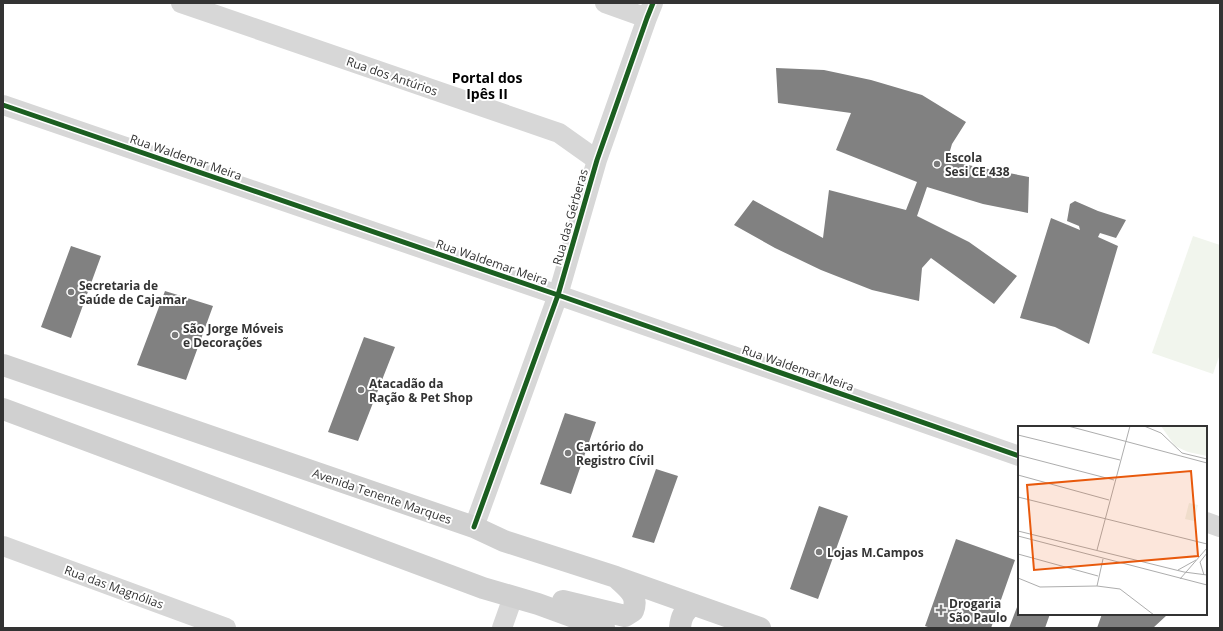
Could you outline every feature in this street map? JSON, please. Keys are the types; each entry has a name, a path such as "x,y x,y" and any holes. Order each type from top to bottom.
{"main road":[{"name":"Avenida Tenente Marques","path":"3,365 474,527 504,541 616,577 694,606 760,628"},
{"path":"3,409 482,588 538,604 604,628"},
{"path":"538,604 566,600 625,616 633,611 636,605 634,594 616,577"},
{"path":"680,628 683,614 687,609 694,606"}],"street":[{"name":"Rua dos Antúrios","path":"181,3 559,133 598,160"},
{"path":"605,3 650,10"},
{"name":"Rua das Gérberas","path":"474,527 558,295 598,160 650,10"},
{"name":"Rua Waldemar Meira","path":"3,105 558,295 1018,456"},
{"path":"1207,522 1220,527"},
{"name":"Rua das Magnólias","path":"3,546 226,628"},
{"path":"502,628 513,597"}],"shaded area":[{"path":"1193,236 1220,245 1220,354 1213,374 1152,353"}],"building":[{"path":"776,68 824,70 871,80 922,95 966,122 952,144 947,161 1029,177 1028,213 983,204 927,187 917,216 969,242 1017,276 994,304 931,258 922,268 919,301 872,290 821,270 775,248 734,225 753,200 823,238 829,190 906,210 917,182 836,150 851,113 778,103"},
{"path":"1075,201 1098,211 1126,220 1116,238 1100,233 1098,237 1118,246 1089,344 1055,327 1020,318 1051,218 1080,230 1079,226 1067,221 1070,204"},
{"name":"Secretaria de Saúde de Cajamar","path":"71,246 101,256 71,338 41,327"},
{"name":"São Jorge Móveis e Decorações","path":"165,291 213,306 186,380 137,365"},
{"name":"Atacadão da Ração & Pet Shop","path":"364,337 395,347 358,441 328,432"},
{"name":"Cartório do Registro Cívil","path":"565,413 596,422 571,494 540,484"},
{"path":"656,469 678,476 654,543 632,537"},
{"name":"Lojas M.Campos","path":"819,506 848,516 818,599 790,589"},
{"path":"956,539 1015,560 991,628 931,628 925,626"},
{"path":"1018,605 1018,615 1050,615 1045,628 1009,628"},
{"path":"1102,615 1167,615 1153,628 1097,628"}],"cycle path":[{"path":"474,527 558,295 597,160 653,3"},
{"path":"3,105 558,295 1018,456"}],"place":[{"name":"Escola Sesi CE 438","path":"937,164"},
{"name":"Secretaria de Saúde de Cajamar","path":"71,292"},
{"name":"São Jorge Móveis e Decorações","path":"175,335"},
{"name":"Atacadão da Ração & Pet Shop","path":"361,390"},
{"name":"Cartório do Registro Cívil","path":"568,453"},
{"name":"Lojas M.Campos","path":"819,552"},
{"name":"Drogaria São Paulo","path":"941,610"}],"district":[{"name":"Portal dos Ipês II","path":"487,86"}]}
